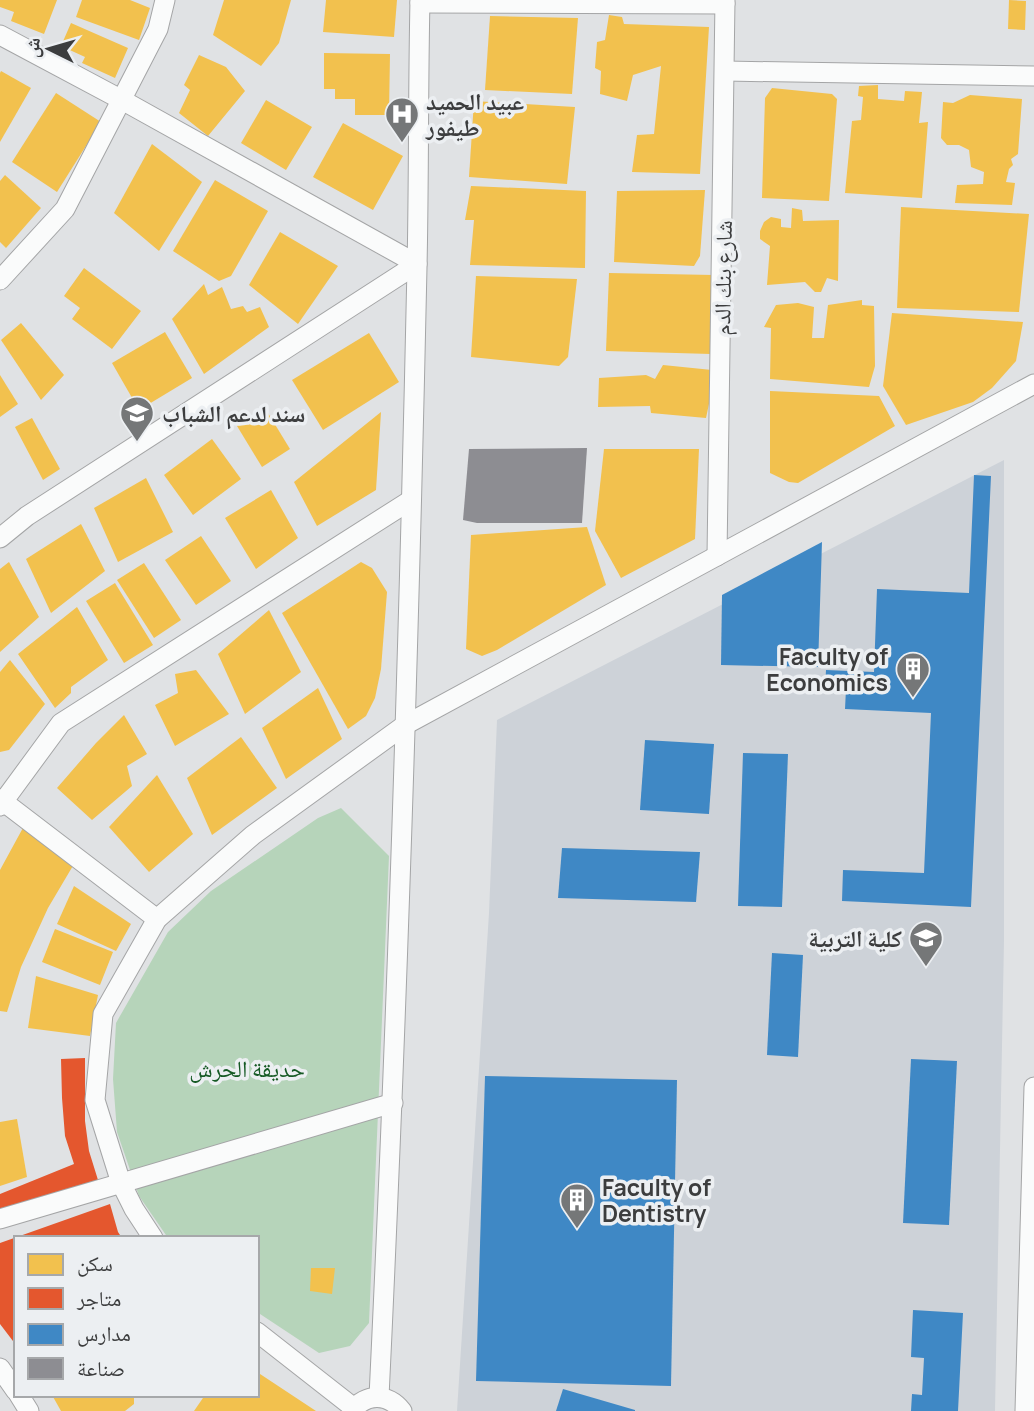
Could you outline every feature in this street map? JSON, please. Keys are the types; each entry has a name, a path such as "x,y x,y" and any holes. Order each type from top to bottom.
{"street":[{"path":"0,280 65,209 158,29 165,0"},
{"path":"379,1397 393,1102 405,724 417,264 420,2 725,2"},
{"name":"شارع بنك الدم","path":"717,556 725,2"},
{"path":"0,35 417,264"},
{"path":"725,71 1034,76"},
{"path":"0,538 27,516 417,264"},
{"path":"152,1236 121,1183 95,1100 103,1014 157,919 253,835 405,724 1034,384"},
{"path":"157,919 1,802 61,723 411,500"},
{"path":"1025,1411 1034,1087"},
{"path":"0,1219 393,1102"},
{"path":"259,1334 353,1409 366,1399 379,1397 393,1402 402,1411"},
{"path":"0,1368 14,1389"}],"shaded area":[{"path":"1004,460 1004,941 995,1411 457,1411 489,913 497,720"}],"green space":[{"name":"حديقة الحرش","path":"341,808 389,856 369,1323 350,1346 319,1353 259,1313 259,1236 167,1236 139,1196 117,1132 113,1079 116,1023 168,932 211,891 318,818"}],"building: سكن":[{"path":"0,0 57,0 44,34 11,21 14,12 0,7"},
{"path":"82,0 130,0 150,8 139,40 76,17"},
{"path":"224,0 291,0 279,43 261,66 213,35"},
{"path":"326,0 397,0 394,37 323,32"},
{"path":"1009,0 1026,1 1025,30 1008,29"},
{"path":"609,15 622,17 624,24 709,27 700,174 632,172 637,135 654,134 661,66 633,75 627,101 600,94 601,71 595,68 597,42 605,40"},
{"path":"490,16 578,18 572,94 485,90"},
{"path":"71,23 128,48 115,78 82,63 85,57 61,46"},
{"path":"324,53 390,54 389,115 355,115 355,99 335,99 335,89 324,89"},
{"path":"199,55 226,67 245,91 208,136 179,113 190,90 184,85"},
{"path":"1,71 31,88 0,142 0,73"},
{"path":"878,85 878,99 904,101 905,91 922,92 919,123 928,122 922,198 845,193 852,121 861,120 863,97 858,96 859,86"},
{"path":"772,88 832,94 837,99 829,201 762,198 765,98"},
{"path":"56,93 101,122 57,192 12,162"},
{"path":"970,95 1022,99 1018,154 1011,159 1013,165 1009,169 1006,182 1015,183 1012,205 955,203 957,185 983,184 984,172 971,167 969,150 959,145 947,145 941,138 943,102 953,103"},
{"path":"266,100 312,127 286,170 241,143"},
{"path":"474,101 575,107 567,184 469,177"},
{"path":"343,123 403,156 373,210 313,177"},
{"path":"152,144 202,182 159,251 114,213"},
{"path":"5,175 41,208 6,248 0,242 0,181"},
{"path":"215,180 268,211 231,276 219,281 173,251"},
{"path":"471,186 586,191 585,268 470,265 474,220 465,220"},
{"path":"705,190 700,256 694,266 614,262 617,191"},
{"path":"901,207 1029,214 1019,312 897,308"},
{"path":"792,208 802,210 803,221 839,220 838,281 827,278 821,292 815,292 805,282 767,285 770,246 760,239 760,231 764,222 771,217 781,219 781,227 791,228"},
{"path":"280,232 338,266 298,324 249,285"},
{"path":"84,268 141,311 112,349 72,319 80,308 64,296"},
{"path":"609,273 714,275 711,354 606,351"},
{"path":"476,276 577,279 568,357 559,366 471,357"},
{"path":"204,284 208,295 222,287 231,309 243,306 247,312 260,307 269,327 204,374 172,319"},
{"path":"862,300 862,305 874,306 875,366 869,387 770,379 771,328 764,327 776,305 798,303 814,307 812,338 824,338 828,305"},
{"path":"892,313 1023,322 1016,361 992,388 973,402 906,425 883,386"},
{"path":"21,323 64,375 41,400 1,340"},
{"path":"165,332 192,378 139,410 112,363"},
{"path":"369,333 399,382 323,430 292,380"},
{"path":"663,365 712,370 706,418 651,413 650,406 598,407 599,378 646,375 655,379"},
{"path":"0,375 18,404 0,417"},
{"path":"770,391 879,396 895,426 798,483 789,482 770,473"},
{"path":"265,408 290,449 262,467 237,426"},
{"path":"381,412 376,490 317,526 294,482"},
{"path":"32,418 60,469 43,480 15,427"},
{"path":"212,439 241,479 193,515 164,475"},
{"path":"604,449 699,449 695,539 621,578 595,531"},
{"path":"146,478 173,532 118,562 94,508"},
{"path":"271,490 298,538 256,569 225,518"},
{"path":"81,524 105,571 51,613 26,559"},
{"path":"587,527 606,585 497,650 482,656 466,649 471,535"},
{"path":"201,536 231,581 196,605 165,560"},
{"path":"9,562 39,617 0,652 0,569"},
{"path":"361,562 372,568 387,592 381,669 375,698 366,716 348,729 282,613"},
{"path":"144,563 181,620 154,638 117,580"},
{"path":"115,583 153,645 124,663 86,601"},
{"path":"77,607 108,660 71,687 71,693 55,708 18,654"},
{"path":"269,610 301,672 245,714 218,654"},
{"path":"10,660 45,704 9,750 0,752 0,672"},
{"path":"196,670 229,714 175,746 155,705 178,693 175,674"},
{"path":"318,688 342,739 286,779 262,728"},
{"path":"124,715 147,754 127,766 132,786 92,820 57,788"},
{"path":"241,737 277,788 212,835 187,778"},
{"path":"157,775 193,834 149,872 109,827"},
{"path":"24,826 74,864 48,908 21,967 7,1012 0,1011 0,870"},
{"path":"74,886 131,924 116,951 57,924"},
{"path":"55,929 113,952 100,985 42,962"},
{"path":"36,976 98,995 90,1036 28,1028"},
{"path":"17,1119 27,1177 0,1186 0,1122"},
{"path":"311,1268 335,1268 332,1294 310,1291"},
{"path":"259,1373 316,1411 194,1411 204,1397 259,1397"},
{"path":"53,1397 134,1397 134,1404 125,1411 61,1411"}],"building: متاجر":[{"path":"85,1058 85,1121 89,1151 98,1180 0,1215 0,1194 74,1164 65,1136 61,1059"},
{"path":"110,1204 121,1236 20,1236"},
{"path":"14,1238 14,1342 0,1324 0,1243"}],"building: مدارس":[{"name":"Faculty of Economics","path":"974,475 991,476 971,907 842,901 843,870 924,873 931,713 845,709 846,689 825,688 826,670 874,672 877,589 969,593"},
{"path":"822,542 818,667 721,665 722,595"},
{"path":"645,740 714,744 709,814 640,810"},
{"path":"743,753 788,754 782,907 738,906"},
{"path":"562,848 700,852 696,902 558,898"},
{"path":"772,953 803,955 798,1057 767,1055"},
{"path":"911,1059 957,1061 949,1225 903,1223"},
{"name":"Faculty of Dentistry","path":"485,1076 677,1080 671,1386 476,1381"},
{"path":"913,1310 963,1313 958,1411 911,1411 912,1394 922,1395 924,1358 911,1357"},
{"path":"563,1389 635,1410 635,1411 556,1411"}],"building: صناعة":[{"path":"587,448 582,523 477,523 463,520 469,449"}],"place":[{"name":"عبيد الحميد طيفور","path":"402,144"},
{"name":"سند لدعم الشباب","path":"137,443"},
{"name":"Faculty of Economics","path":"913,699"},
{"name":"كلية التربية","path":"926,968"},
{"name":"Faculty of Dentistry","path":"577,1230"}]}
